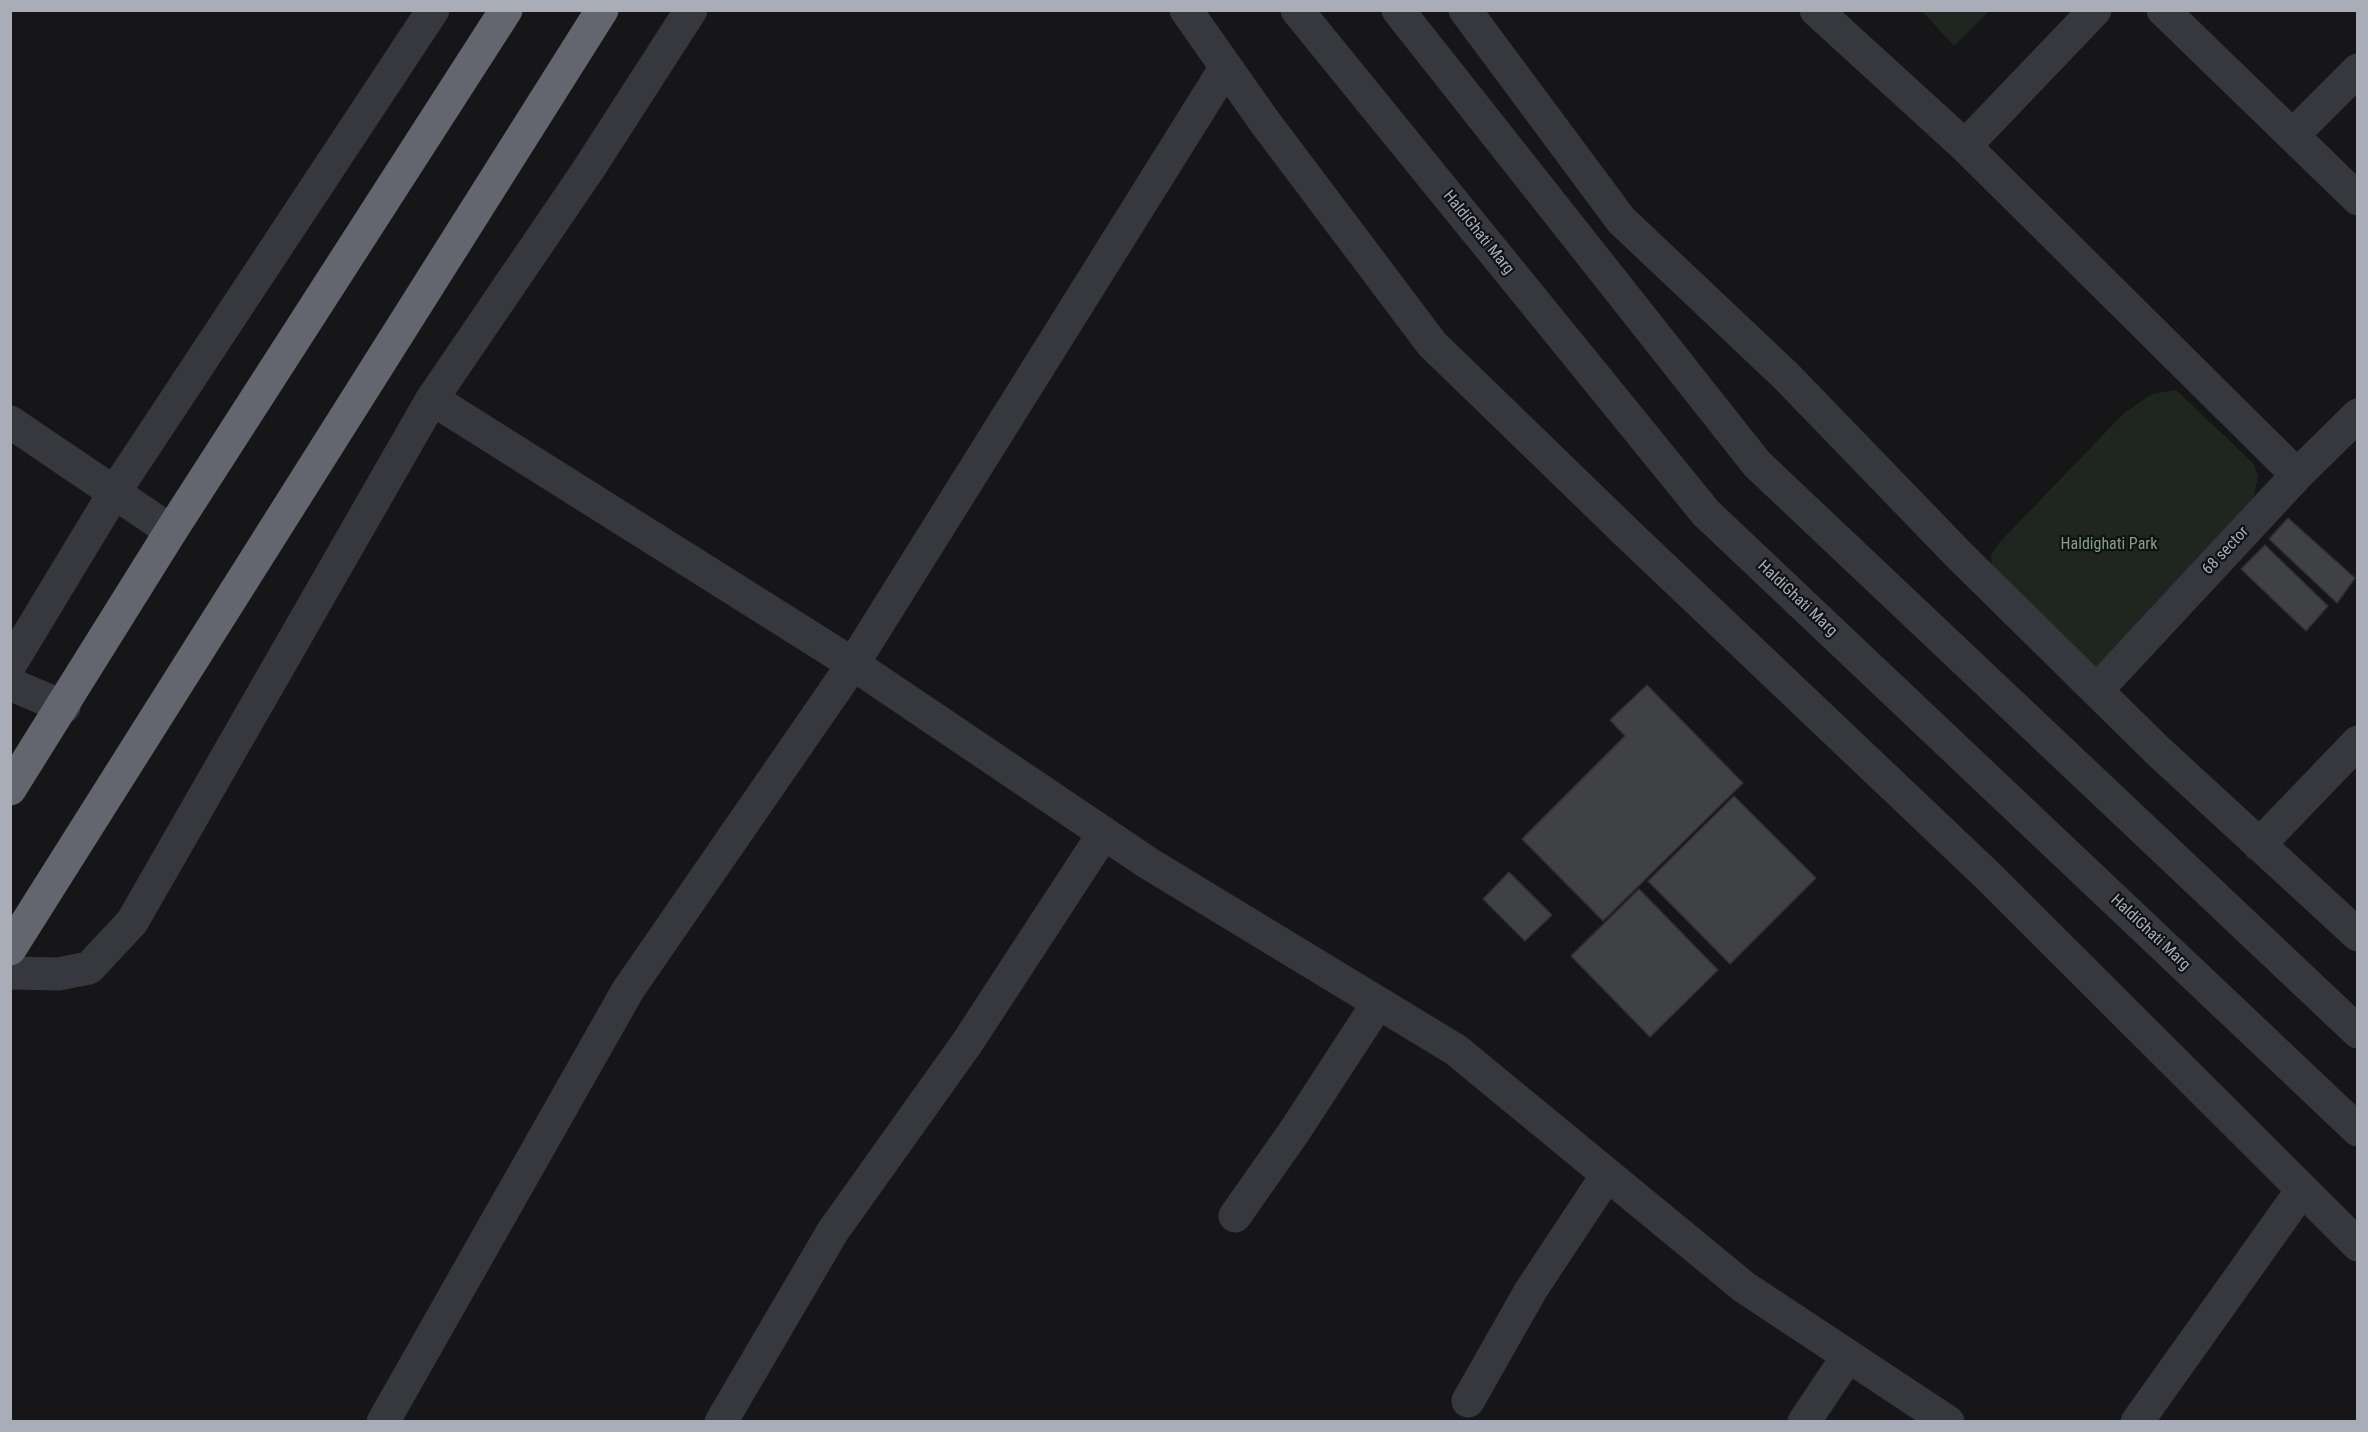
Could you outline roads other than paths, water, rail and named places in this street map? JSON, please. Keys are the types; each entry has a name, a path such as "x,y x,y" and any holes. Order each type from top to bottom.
{"highway":[{"path":"10,789 64,707 171,531 506,10"},
{"path":"10,949 602,10"}],"street":[{"path":"10,665 114,493 433,10"},
{"path":"10,973 58,974 89,968 132,922 432,399 588,170 691,10"},
{"path":"1186,10 1432,344 1986,874 2358,1245"},
{"name":"HaldiGhati Marg","path":"1297,10 1706,513 2358,1130"},
{"path":"1398,10 1757,464 2358,1032"},
{"path":"1465,10 1621,220 1786,376 1959,555 2157,750 2358,935"},
{"path":"1816,10 1965,146 2297,475"},
{"path":"1965,146 2095,10"},
{"path":"2163,10 2358,199"},
{"path":"383,1422 628,990 853,664 1226,67"},
{"path":"2293,135 2358,70"},
{"path":"432,399 853,664 1148,863 1456,1050 1744,1287 1948,1422"},
{"name":"68 sector","path":"2097,690 2297,475 2358,415"},
{"path":"10,422 171,531"},
{"path":"10,684 64,707"},
{"path":"2259,845 2358,742"},
{"path":"721,1422 833,1231 966,1043 1104,833"},
{"path":"1234,1216 1294,1132 1378,1003"},
{"path":"1468,1401 1531,1290 1607,1174"},
{"path":"2137,1422 2302,1190"},
{"path":"1804,1422 1848,1356"}],"park label":[{"name":"Haldighati Park","path":"2109,545"}]}
